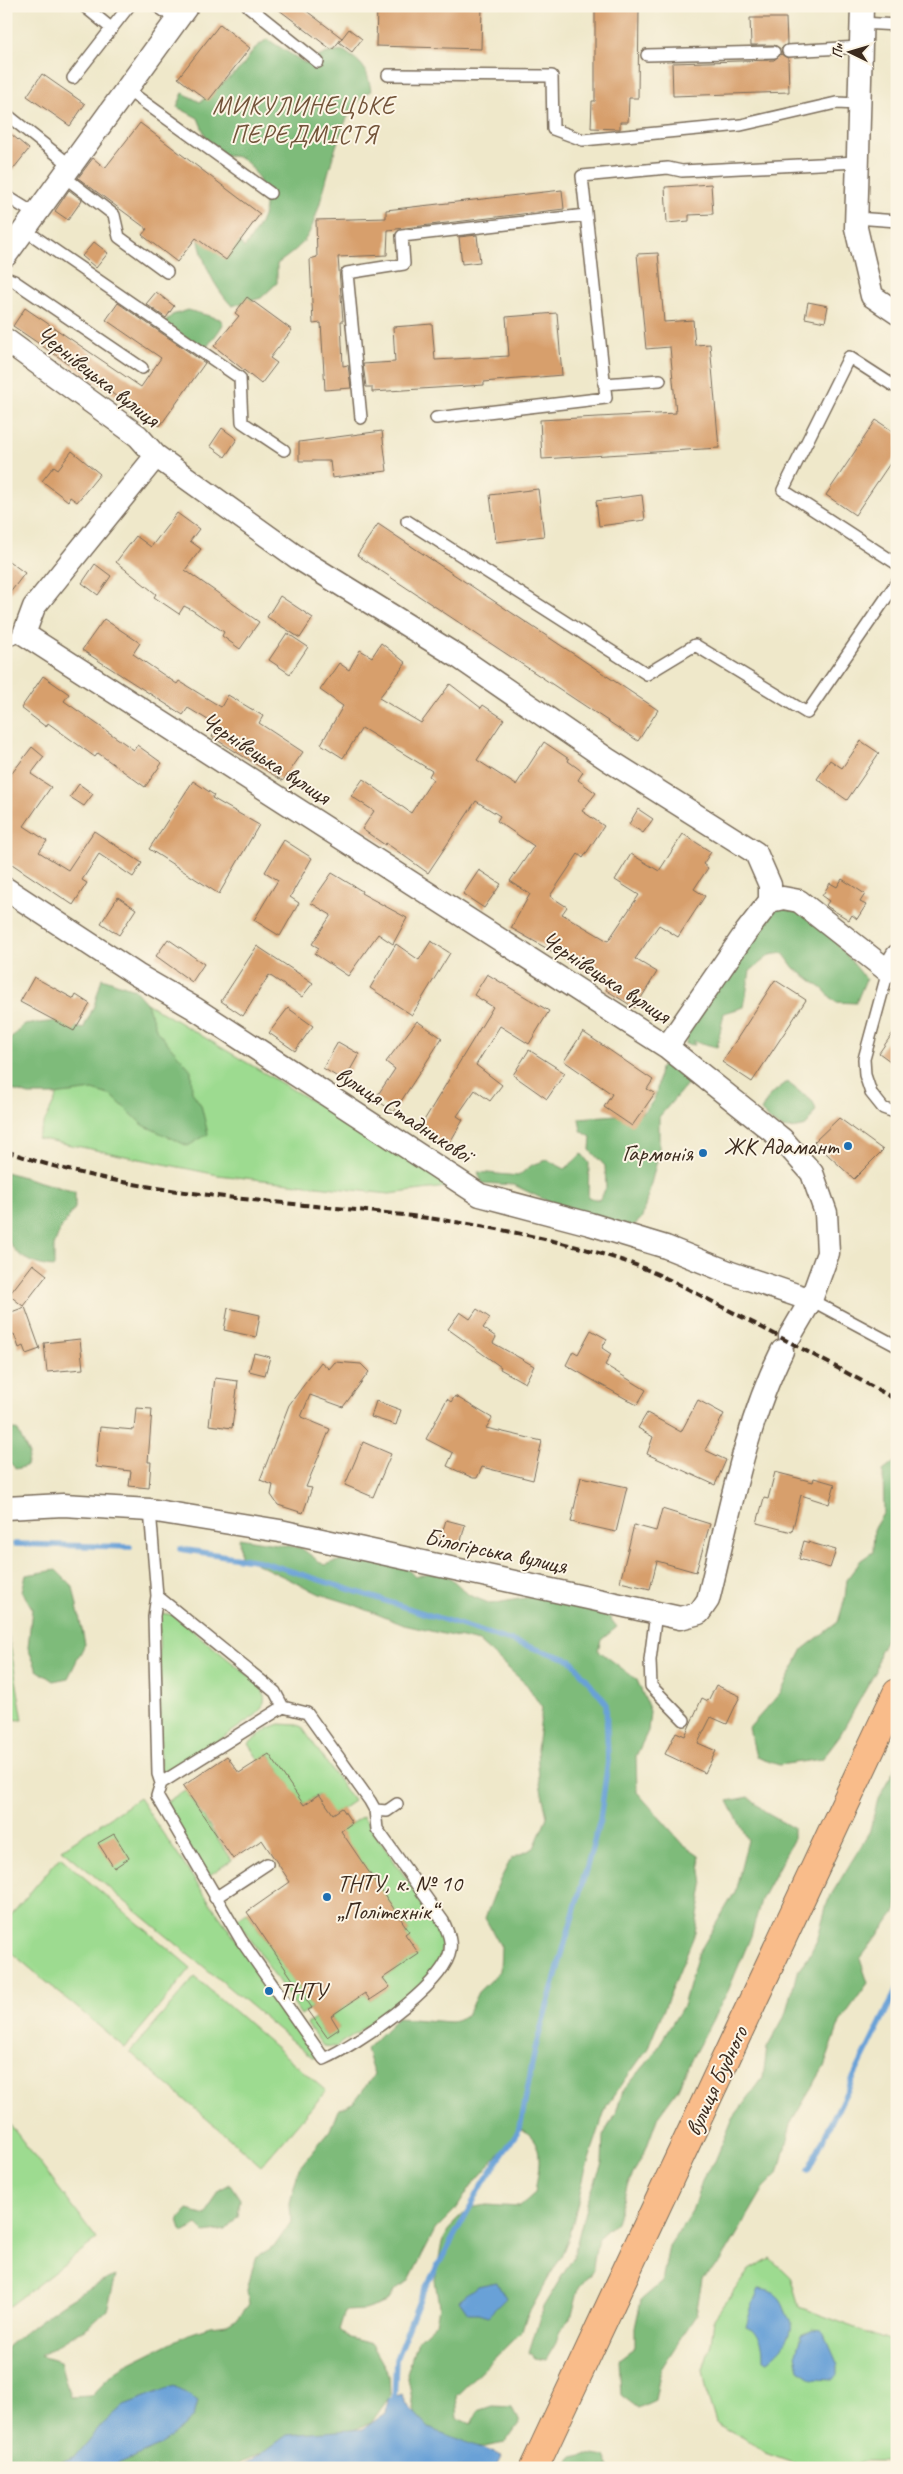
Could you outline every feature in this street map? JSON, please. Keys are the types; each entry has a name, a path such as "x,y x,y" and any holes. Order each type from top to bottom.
{"highway":[{"name":"вулиця Будного","path":"539,2457 897,1693"}],"street":[{"path":"6,254 182,13"},
{"path":"861,15 856,228 872,296 897,313"},
{"name":"Чернівецька вулиця","path":"7,343 138,436 156,456 298,558 457,656 607,759 756,853 770,885 770,901 746,932 667,1047"},
{"name":"Чернівецька вулиця","path":"156,456 34,607 15,638 667,1047 782,1139 812,1173 826,1213 828,1253 811,1300 786,1343"},
{"name":"вулиця Стадникової","path":"6,889 137,975 194,1008 480,1195 590,1224 666,1247 731,1273 811,1300"},
{"path":"770,901 783,898 799,901 892,963"},
{"name":"Білогірська вулиця","path":"6,1508 63,1505 150,1510 280,1531 680,1618 699,1613 708,1600 748,1440 765,1386 786,1343"}],"lane":[{"path":"84,6 112,29"},
{"path":"73,78 129,6"},
{"path":"157,6 182,13"},
{"path":"248,6 318,62"},
{"path":"861,15 897,25"},
{"path":"788,51 860,48"},
{"path":"647,55 774,52"},
{"path":"388,75 552,76 553,129 583,140 741,124 836,103 859,104"},
{"path":"126,89 270,193"},
{"path":"6,114 114,215 119,237 167,272"},
{"path":"436,418 606,398 582,176 668,168 682,171 857,162"},
{"path":"6,196 30,222 240,378 242,422 284,450"},
{"path":"361,418 347,273 404,264 402,236 586,215"},
{"path":"856,218 897,221"},
{"path":"6,278 14,280 142,368"},
{"path":"897,388 849,357 783,490 897,564"},
{"path":"604,384 660,380"},
{"path":"406,522 647,674 695,645 807,713 897,582"},
{"path":"892,963 864,1059 871,1093 883,1108 897,1113"},
{"path":"811,1300 897,1346"},
{"path":"150,1510 157,1596 154,1616 158,1774 161,1784 157,1796 241,1940 324,2059 342,2050 419,1995 440,1974 450,1953 450,1936 443,1922 377,1829 375,1810 307,1713 283,1708 161,1784"},
{"path":"157,1596 275,1692 283,1708"},
{"path":"656,1613 650,1660 651,1686 684,1720"},
{"path":"375,1810 387,1811 397,1804"},
{"path":"215,1898 267,1864"}],"green space":[{"path":"267,39 305,63 327,53 344,51 356,59 366,71 371,91 359,100 349,115 340,134 315,219 302,243 277,264 277,283 261,298 232,306 219,290 210,274 198,237 233,231 244,248 260,223 264,212 265,200 259,180 252,167 237,157 219,156 207,140 198,118 177,107 183,93 200,102 241,68 254,49"},
{"path":"188,310 220,319 223,324 207,347 176,340 170,337 161,327 172,315"},
{"path":"772,907 804,913 835,941 866,979 856,1003 835,1002 823,989 794,968 783,953 770,955 750,971 744,1007 724,1013 717,1047 693,1041 695,1045 686,1044 687,1026"},
{"path":"102,978 134,989 147,1004 157,1031 191,1070 192,1092 201,1105 208,1134 188,1146 143,1125 112,1096 93,1090 54,1095 29,1095 6,1088 6,1044 23,1025 57,1021 83,1029 94,1006"},
{"path":"111,982 455,1186 389,1194 218,1175 37,1138"},
{"path":"663,1065 681,1068 688,1078 688,1083 659,1117 659,1153 642,1218 630,1229 582,1218 514,1185 482,1183 478,1172 518,1176 532,1165 547,1160 565,1169 582,1154 589,1163 588,1197 599,1200 606,1188 605,1166 590,1150 591,1137 581,1131 579,1118 616,1115 636,1117 653,1101 657,1091 660,1068"},
{"path":"787,1082 813,1102 816,1110 806,1126 791,1129 780,1128 761,1111 770,1095"},
{"path":"6,1172 75,1192 75,1208 60,1230 54,1246 54,1267 40,1265 26,1259 15,1250 7,1238 5,1217"},
{"path":"6,1426 18,1431 29,1455 26,1466 16,1469 6,1459"},
{"path":"897,1460 897,1619 879,1652 876,1671 840,1735 822,1759 779,1765 756,1757 749,1728 781,1692 803,1649 838,1622 845,1598 847,1579 861,1560 873,1552 874,1528 884,1512 883,1471"},
{"path":"239,1538 301,1548 324,1565 362,1558 400,1561 415,1577 428,1573 446,1574 469,1595 491,1604 536,1596 560,1600 577,1608 595,1609 607,1614 617,1627 601,1640 598,1650 637,1680 650,1711 648,1731 636,1756 637,1792 683,1844 699,1855 703,1886 695,1933 648,2048 607,2105 585,2172 570,2235 561,2256 526,2318 522,2331 456,2396 458,2418 471,2424 478,2411 493,2406 512,2407 519,2423 505,2443 484,2447 468,2447 430,2433 416,2418 407,2373 417,2341 436,2323 439,2307 435,2280 442,2242 454,2222 469,2208 486,2205 519,2207 535,2193 539,2166 538,2149 530,2135 522,2129 471,2186 457,2208 435,2230 409,2281 395,2289 388,2302 364,2310 345,2311 339,2330 349,2338 372,2344 389,2374 390,2396 371,2423 342,2434 287,2443 241,2462 234,2468 6,2468 6,2348 44,2317 72,2298 116,2276 107,2310 91,2325 40,2356 60,2362 70,2397 90,2396 116,2370 192,2332 210,2326 227,2324 239,2317 249,2304 247,2291 255,2258 274,2247 291,2222 290,2203 299,2168 330,2130 338,2110 354,2102 374,2075 366,2049 397,2018 451,2022 467,2015 478,1992 500,1971 501,1947 485,1918 499,1882 511,1859 534,1848 547,1817 539,1779 537,1749 542,1708 527,1685 479,1642 404,1625 352,1604 320,1594 240,1556"},
{"path":"56,1570 73,1587 85,1644 68,1678 53,1681 37,1670 28,1648 32,1608 22,1591 26,1575"},
{"path":"6,1613 7,1627 23,1720 6,1719"},
{"path":"161,1613 173,1615 259,1684 264,1696 262,1707 256,1715 173,1771 160,1771 159,1617"},
{"path":"280,1724 302,1727 353,1801 325,1820 318,1794 303,1805 269,1754 259,1760 248,1744 269,1728"},
{"path":"897,1765 897,1910 860,1959 868,1983 840,2022 824,2067 792,2121 778,2174 764,2188 720,2263 702,2279 696,2315 661,2369 655,2400 638,2408 621,2395 619,2359 635,2347 635,2328 641,2300 662,2282 669,2246 692,2211 703,2178 715,2161 733,2118 763,2078 767,2048 787,2012 797,1972 808,1958 817,1940 828,1900 869,1833 878,1799"},
{"path":"185,1790 232,1860 208,1876 162,1805"},
{"path":"748,1797 768,1814 793,1828 793,1840 761,1900 751,1936 728,1991 677,2090 658,2116 646,2149 627,2186 616,2222 598,2238 592,2272 579,2287 571,2319 560,2330 556,2343 546,2360 534,2358 529,2352 543,2307 573,2258 587,2203 602,2163 603,2136 616,2112 623,2091 651,2058 683,2006 698,1954 735,1892 748,1840 728,1801"},
{"path":"139,1798 215,1910 319,2057 312,2058 62,1849"},
{"path":"363,1816 432,1916 442,1937 440,1960 435,1971 418,1987 374,2020 336,2047 323,2046 307,2024 315,2019 327,2037 339,2028 331,2016 365,1993 370,2000 389,1987 383,1978 418,1954 405,1934 409,1931 334,1835"},
{"path":"60,1857 191,1968 125,2048 6,1948 6,1921"},
{"path":"247,1912 312,2007 301,2015 237,1919"},
{"path":"195,1977 326,2091 261,2166 130,2052"},
{"path":"6,2119 97,2239 6,2309"},
{"path":"230,2184 240,2199 238,2217 226,2230 205,2233 197,2225 182,2233 178,2221 188,2210 206,2215 219,2190"},
{"path":"770,2258 790,2277 799,2307 897,2343 897,2461 864,2461 850,2468 807,2468 765,2453 745,2438 716,2423 708,2397 703,2370 711,2344 714,2319 749,2270"},
{"path":"586,2454 605,2457 610,2468 563,2468 572,2457"}],"water":[{"path":"497,2282 506,2298 488,2316 468,2313 459,2300 477,2286"},
{"path":"759,2289 774,2293 780,2299 791,2323 790,2334 787,2340 767,2361 763,2360 762,2344 758,2336 746,2327"},
{"path":"813,2329 822,2330 837,2364 837,2375 833,2380 813,2379 799,2370 796,2354 801,2335"},
{"path":"174,2386 198,2401 194,2417 159,2446 108,2468 46,2468 76,2456 102,2425 124,2405"},
{"path":"402,2394 410,2408 429,2428 502,2456 496,2468 237,2468 254,2459 287,2435 363,2429 386,2413 388,2399"}],"building":[{"path":"274,6 300,6 342,38 332,50"},
{"path":"377,6 482,6 481,49 376,46"},
{"path":"595,6 639,6 638,98 629,98 628,122 620,122 620,129 591,128 592,101 595,101"},
{"path":"750,18 786,18 787,44 781,49 774,45 751,45"},
{"path":"220,24 250,48 208,101 178,78"},
{"path":"349,29 362,39 352,52 339,42"},
{"path":"781,54 788,58 789,92 673,96 672,63 774,60"},
{"path":"42,74 85,104 70,126 27,96"},
{"path":"140,123 260,214 226,260 196,238 177,262 142,235 147,229 78,178 93,158 105,168"},
{"path":"6,130 29,149 6,178"},
{"path":"711,184 713,214 689,215 689,221 667,223 665,187"},
{"path":"69,190 82,200 68,220 55,211"},
{"path":"562,190 564,209 388,230 387,255 338,257 343,321 341,321 343,366 348,365 351,388 325,390 321,323 313,324 310,259 317,257 316,220 386,218 386,210"},
{"path":"477,235 480,262 462,264 459,237"},
{"path":"94,242 108,253 96,268 82,256"},
{"path":"658,253 664,322 693,320 695,345 710,344 719,448 542,459 540,420 676,413 670,347 646,349 637,254"},
{"path":"156,292 174,306 166,318 146,304"},
{"path":"247,297 292,330 270,358 277,363 261,384 214,346 239,316 235,313"},
{"path":"808,302 828,306 825,322 805,318"},
{"path":"118,303 205,363 160,426 13,326 25,308 141,387 161,358 106,320"},
{"path":"557,313 562,375 484,382 484,385 372,392 372,387 366,387 363,364 395,362 393,327 432,324 435,360 509,356 506,317"},
{"path":"876,420 897,434 897,453 855,515 826,495"},
{"path":"222,428 237,439 225,457 210,446"},
{"path":"382,431 387,471 332,478 330,461 299,461 299,442"},
{"path":"72,451 100,474 77,502 70,497 68,501 42,481 54,466 58,469"},
{"path":"538,489 544,536 496,542 490,495"},
{"path":"642,495 645,520 599,526 596,501"},
{"path":"177,513 199,529 190,541 201,549 185,570 259,622 240,649 222,636 224,632 192,610 184,606 179,614 154,597 156,594 116,562 136,536 151,547"},
{"path":"378,524 658,710 638,741 357,555"},
{"path":"6,559 25,573 6,598"},
{"path":"95,564 111,576 98,595 82,583"},
{"path":"280,596 313,618 300,638 267,617"},
{"path":"104,619 140,643 133,654 177,684 179,681 221,707 228,695 263,716 259,723 303,752 283,781 212,737 218,726 188,708 183,715 82,650"},
{"path":"287,633 308,647 290,674 269,660"},
{"path":"381,643 406,663 379,698 421,723 450,684 481,708 483,705 504,719 477,760 516,785 544,742 569,759 568,761 583,772 578,780 596,793 582,811 604,826 583,858 578,854 550,896 567,907 562,914 608,941 639,895 615,880 631,854 659,871 683,834 711,852 703,864 708,868 694,889 705,896 678,937 659,925 635,959 657,972 635,1008 606,990 609,984 511,928 530,894 510,881 534,846 497,821 500,816 476,801 428,873 386,843 385,845 362,829 374,811 351,796 363,779 411,813 433,779 429,776 432,771 362,728 343,758 321,744 343,706 320,690 339,663 349,670 360,650 372,657"},
{"path":"43,676 69,694 64,701 134,750 137,745 162,763 145,787 98,753 95,757 48,723 46,727 21,708"},
{"path":"861,741 879,753 847,800 817,779 830,760 842,768"},
{"path":"32,747 44,757 31,774 51,787 24,826 47,841 39,852 68,870 94,831 142,863 133,877 99,854 82,880 87,883 73,905 6,860 6,781"},
{"path":"193,781 214,795 212,798 259,825 219,894 149,849"},
{"path":"79,784 93,794 84,806 70,797"},
{"path":"638,809 653,819 643,833 629,824"},
{"path":"284,840 312,858 290,897 299,903 280,936 254,920 278,880 265,872"},
{"path":"479,870 501,884 484,908 463,894"},
{"path":"332,873 362,891 361,893 407,918 393,944 378,934 348,976 315,954 319,948 312,944 331,915 311,903"},
{"path":"842,879 865,894 860,902 866,905 857,919 852,915 849,920 828,907 826,905 829,901 822,896 830,883 837,887"},
{"path":"118,897 136,909 119,935 101,923"},
{"path":"168,939 204,964 192,982 156,956"},
{"path":"431,941 450,953 412,1015 370,988 396,944 419,960"},
{"path":"257,946 313,983 302,997 269,975 243,1016 221,1001"},
{"path":"487,974 549,1011 529,1044 500,1026 476,1065 502,1085 490,1101 475,1090 457,1116 463,1120 446,1149 417,1132 493,1007 474,995"},
{"path":"34,977 74,999 76,995 90,1004 74,1031 20,1002"},
{"path":"775,980 806,1000 752,1082 722,1062"},
{"path":"288,1008 313,1026 295,1051 269,1033"},
{"path":"417,1021 442,1038 394,1112 375,1099 395,1069 386,1062"},
{"path":"897,1027 897,1066 879,1053"},
{"path":"583,1032 653,1080 647,1089 655,1093 632,1126 604,1107 612,1094 564,1061"},
{"path":"338,1042 359,1054 344,1081 323,1068"},
{"path":"529,1050 565,1073 547,1099 513,1075"},
{"name":"ЖК Адамант","path":"839,1118 883,1150 854,1179 814,1142"},
{"path":"33,1264 47,1275 23,1306 9,1295"},
{"path":"25,1307 40,1349 26,1354 23,1346 19,1348 14,1334 6,1337 6,1314"},
{"path":"228,1308 260,1315 256,1337 224,1330"},
{"path":"477,1309 490,1318 483,1328 496,1337 493,1343 534,1366 525,1383 500,1369 501,1367 448,1329 460,1312 470,1319"},
{"path":"591,1330 607,1339 602,1348 611,1354 605,1365 646,1390 637,1405 566,1365 573,1351 578,1354"},
{"path":"80,1339 83,1369 47,1372 44,1343"},
{"path":"254,1353 270,1357 265,1375 249,1371"},
{"path":"321,1362 329,1369 335,1362 361,1364 369,1372 343,1407 310,1395 301,1417 330,1429 306,1487 312,1488 303,1513 278,1505 271,1495 273,1485 260,1480 289,1405"},
{"path":"215,1378 238,1381 232,1428 209,1425"},
{"path":"455,1396 492,1418 486,1428 542,1441 533,1480 482,1467 477,1478 473,1478 447,1466 453,1453 426,1439 447,1399 451,1402"},
{"path":"698,1400 724,1414 705,1450 726,1460 715,1485 647,1454 653,1437 638,1428 647,1413 681,1432"},
{"path":"376,1401 401,1410 396,1425 371,1417"},
{"path":"136,1408 152,1409 148,1462 151,1462 149,1488 129,1486 131,1471 96,1467 100,1427 134,1430"},
{"path":"363,1442 391,1454 373,1497 345,1485"},
{"path":"775,1472 813,1482 814,1478 835,1484 829,1504 801,1495 792,1532 757,1523 764,1498 768,1499"},
{"path":"581,1477 627,1487 616,1532 571,1522"},
{"path":"662,1509 710,1524 696,1572 657,1561 650,1589 620,1582 634,1525 656,1531"},
{"path":"446,1520 465,1525 459,1549 439,1543"},
{"path":"804,1541 836,1550 830,1568 799,1559"},
{"path":"716,1685 740,1696 727,1724 711,1717 698,1743 716,1751 705,1773 665,1754 676,1732 685,1736 702,1698 708,1701"},
{"name":"ТНТУ, к. № 10 „Політехнік“","path":"269,1754 304,1805 319,1794 333,1814 342,1808 352,1823 341,1831 409,1931 405,1934 419,1954 383,1978 390,1987 370,2000 365,1993 331,2016 339,2029 327,2037 308,2010 312,2008 247,1912 290,1882 262,1840 233,1859 183,1786 227,1756 239,1773"},
{"path":"114,1834 129,1858 114,1868 98,1843"}],"waterway":[{"path":"15,1544 130,1547"},
{"path":"180,1549 260,1561 571,1660 606,1703 608,1761 600,1820 535,2049 520,2128 484,2182 421,2296 396,2359 394,2403"},
{"path":"808,2170 897,1989"}],"railway":[{"path":"6,1151 66,1169 128,1183 190,1193 440,1220 519,1233 588,1250 622,1260 677,1283 897,1400"}],"place":[{"name":"ЖК Адамант","path":"848,1146"},
{"name":"Гармонія","path":"703,1153"},
{"name":"ТНТУ, к. № 10 „Політехнік“","path":"327,1897"},
{"name":"ТНТУ","path":"269,1991"}],"district":[{"name":"МИКУЛИНЕЦЬКЕ ПЕРЕДМІСТЯ","path":"304,120"}]}
